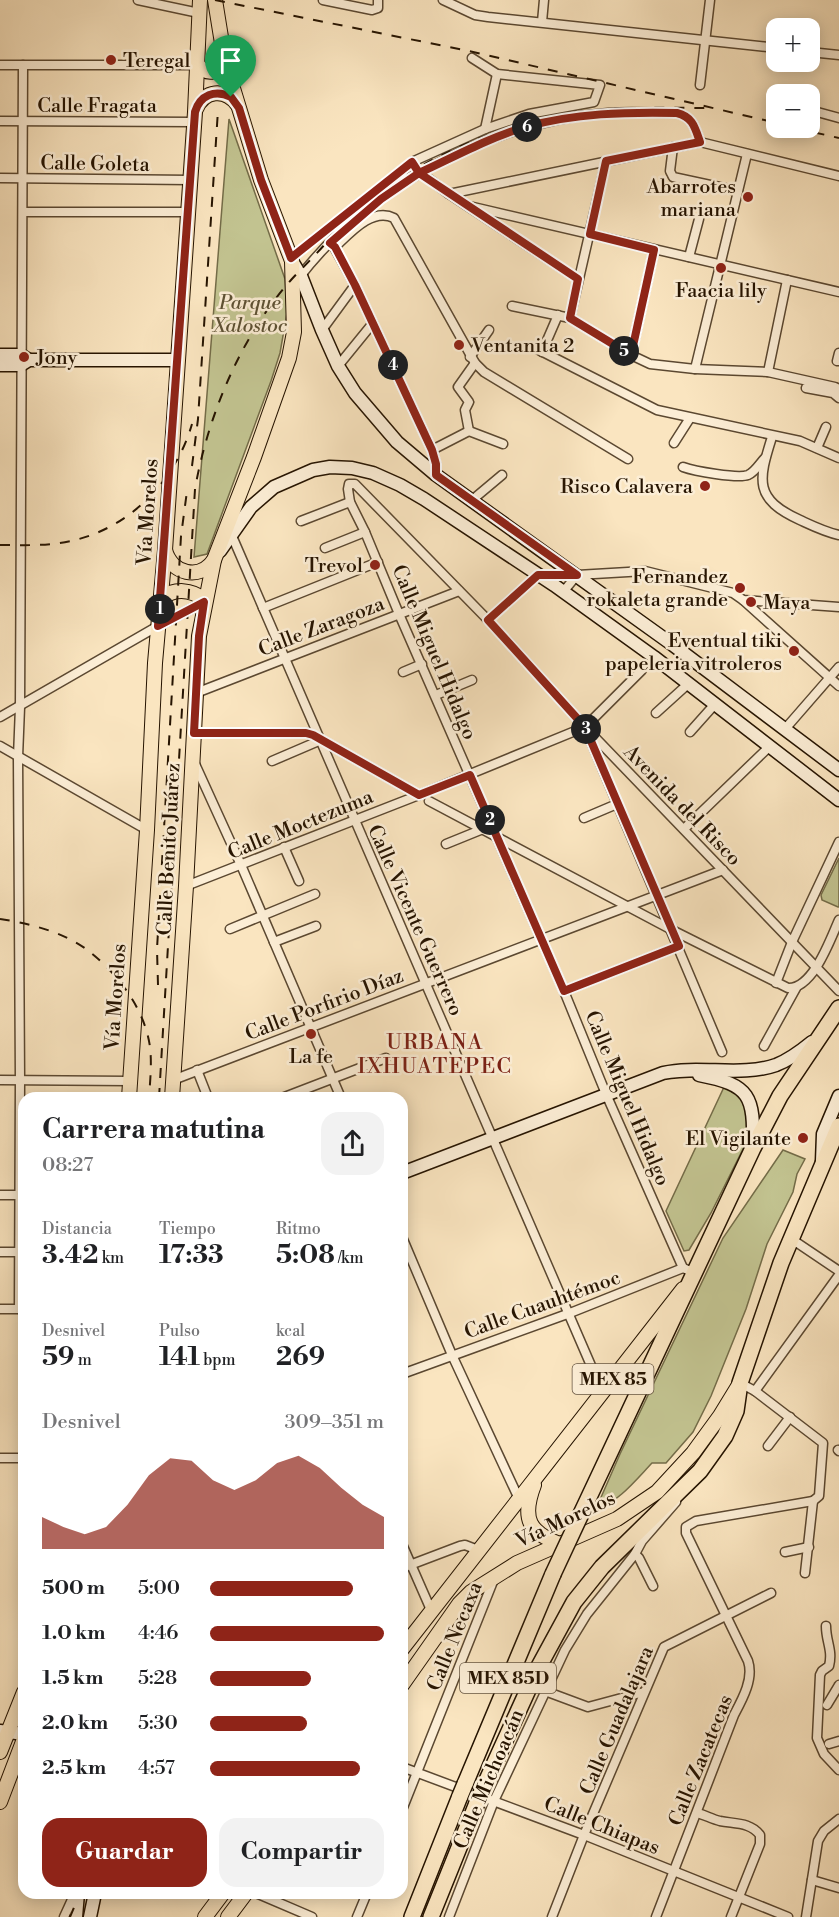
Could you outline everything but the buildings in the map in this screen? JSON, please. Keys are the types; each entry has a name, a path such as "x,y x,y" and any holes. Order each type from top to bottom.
{"highway":[{"name":"MEX 85","path":"688,1275 780,1095 839,1008"},
{"path":"740,1383 790,1238 839,1126"},
{"name":"MEX 85D","path":"412,1917 553,1574 688,1275"},
{"name":"MEX 85D","path":"431,1917 479,1797 537,1670 574,1602 602,1567 689,1483 710,1459 725,1436 736,1411 740,1383"}],"main road":[{"path":"215,0 225,62 261,180 297,281 338,366 355,393 379,423 397,442 436,475 577,575 839,770"},
{"name":"Vía Morelos","path":"129,1092 147,830 153,686 165,550 195,117 199,7"},
{"path":"198,65 202,70 211,72 218,70 225,62"},
{"path":"195,117 198,104 205,97 218,93 231,97 239,108"},
{"path":"161,598 171,592 184,591 195,594 205,601 214,560 228,533 289,358 294,332 297,281"},
{"path":"0,355 24,360 177,360"},
{"path":"0,365 24,360"},
{"path":"228,533 251,507 274,487 313,470 330,467 352,468 373,473 424,499 563,592 654,657 839,800"},
{"path":"165,550 171,564 184,572 204,569 214,560"},
{"name":"Calle Benito Juárez","path":"172,1092 199,636 205,601"},
{"path":"408,1171 663,1073 764,1068 787,1059 818,1038"},
{"path":"680,1071 721,1079 735,1085 746,1094 753,1111 753,1148"},
{"path":"822,1167 824,1134 839,1096"},
{"name":"Vía Morelos","path":"408,1641 602,1391 688,1275"},
{"name":"Vía Morelos","path":"408,1676 459,1604 471,1592 517,1563 617,1520 657,1492 693,1453 740,1383"},
{"path":"538,1472 528,1500 527,1514 536,1532 544,1539 562,1545"},
{"path":"0,1752 4,1731 18,1704"},
{"path":"0,1802 18,1755"},
{"path":"75,1917 76,1899"},
{"path":"90,1917 93,1899"},
{"path":"205,1917 218,1899"},
{"path":"228,1917 242,1899"}],"street":[{"path":"138,0 199,7"},
{"path":"323,0 372,10 378,8 378,0"},
{"path":"443,0 475,15 766,47"},
{"path":"542,22 544,0"},
{"path":"700,85 710,0"},
{"path":"820,53 839,55"},
{"path":"291,259 412,162 485,129 529,114 594,102 600,85 497,74 472,58"},
{"path":"0,65 198,65"},
{"path":"20,1092 18,757 24,360 23,65"},
{"path":"485,129 497,74"},
{"path":"297,281 381,199 419,173 479,145 526,127 607,113 684,115 693,122 700,142"},
{"path":"820,113 839,118"},
{"name":"Calle Fragata","path":"0,121 195,117"},
{"path":"449,194 700,142 839,176"},
{"path":"674,147 670,171 673,177 738,191"},
{"path":"695,369 747,154"},
{"path":"570,318 606,161"},
{"path":"412,162 419,173 578,279"},
{"name":"Calle Goleta","path":"0,178 190,180"},
{"path":"469,206 839,292"},
{"path":"23,212 188,212"},
{"path":"332,245 371,218 382,214 394,218 472,360 483,372 628,459"},
{"path":"689,257 699,219"},
{"path":"332,245 355,285 432,450 436,475"},
{"path":"631,355 654,250"},
{"path":"768,372 787,280"},
{"path":"322,330 355,285"},
{"path":"512,306 570,318 650,364 695,369 768,372 839,389"},
{"path":"558,315 539,350 657,410 712,421 772,437 800,441 839,458"},
{"path":"338,366 373,323"},
{"path":"469,431 465,410 469,402 458,387 489,330"},
{"path":"806,388 833,393 839,398"},
{"path":"674,443 690,418"},
{"path":"818,448 826,427"},
{"path":"432,450 469,431 503,444"},
{"path":"772,437 765,457 763,483 764,493 769,502 793,517 839,535"},
{"path":"683,467 746,476 754,471 765,457"},
{"path":"471,501 502,476"},
{"name":"Avenida del Risco","path":"351,502 348,486 355,484 488,620 585,727 839,991"},
{"path":"301,521 351,502"},
{"name":"Calle Miguel Hidalgo","path":"351,502 498,837 606,1094 688,1275"},
{"path":"325,548 365,532"},
{"name":"Calle Vicente Guerrero","path":"228,533 321,740 602,1391"},
{"path":"263,608 378,562"},
{"path":"488,620 538,575 645,571 733,593 839,686"},
{"path":"563,592 577,575"},
{"name":"Calle Zaragoza","path":"196,693 459,591"},
{"path":"743,600 839,607"},
{"path":"0,717 205,601"},
{"path":"402,672 422,664"},
{"path":"785,729 839,667"},
{"name":"Calle Moctezuma","path":"186,886 470,775 585,727 642,670"},
{"path":"436,695 472,680"},
{"path":"656,713 688,684"},
{"path":"690,732 715,704"},
{"path":"585,727 722,1052"},
{"path":"194,733 306,733 419,795"},
{"path":"272,761 321,740"},
{"path":"0,746 147,830"},
{"path":"684,829 770,746"},
{"path":"193,761 241,865 338,1092"},
{"path":"429,801 776,983 788,988 796,988"},
{"path":"584,818 617,804"},
{"path":"446,844 483,829"},
{"path":"776,983 792,942 839,843"},
{"path":"284,847 299,881"},
{"name":"Calle Porfirio Díaz","path":"173,1080 723,870"},
{"path":"230,929 315,894"},
{"path":"764,1046 796,988 816,968 839,920"},
{"path":"274,942 316,926"},
{"path":"564,991 679,946"},
{"path":"297,1092 386,1058"},
{"path":"197,1070 206,1092"},
{"path":"0,1080 129,1081"},
{"path":"0,1195 18,1195"},
{"path":"755,1391 839,1273 790,1238"},
{"path":"408,1251 452,1355 519,1499"},
{"path":"0,1252 18,1252"},
{"name":"Calle Cuauhtémoc","path":"408,1372 570,1313 688,1275"},
{"path":"0,1309 18,1309"},
{"path":"740,1383 755,1391 820,1439 824,1445 819,1496 813,1501 805,1573"},
{"path":"768,1446 790,1417"},
{"path":"0,1458 18,1458"},
{"name":"Calle Michoacán","path":"449,1917 494,1802 545,1691 576,1631 635,1554 642,1541 670,1511 689,1483"},
{"name":"Calle Zacatecas","path":"656,1917 734,1715 745,1694 750,1670 748,1661 686,1533 686,1527 696,1521 813,1501"},
{"path":"408,1566 460,1546 465,1545 478,1550"},
{"path":"785,1552 809,1547"},
{"path":"635,1554 653,1586"},
{"path":"408,1558 431,1610"},
{"name":"Calle Necaxa","path":"408,1795 496,1575"},
{"name":"Calle Guadalajara","path":"552,1917 584,1834 661,1652 667,1644 771,1593"},
{"path":"826,1626 826,1640 831,1654 829,1666 820,1674 816,1733 820,1749 839,1770"},
{"path":"827,1705 839,1685"},
{"path":"545,1691 588,1707 644,1692"},
{"path":"829,1744 839,1741"},
{"name":"Calle Chiapas","path":"408,1769 584,1834 788,1917"},
{"path":"697,1813 720,1821 736,1822 754,1829 760,1835 760,1844 731,1917"},
{"path":"806,1917 818,1841 824,1831 839,1819"},
{"path":"812,1880 839,1888"},
{"path":"64,1917 74,1899"},
{"path":"270,1899 312,1917"},
{"path":"357,1917 364,1899"}],"green space":[{"name":"Parque Xalostoc","path":"229,119 285,279 287,313 280,353 271,381 207,554 194,557"},
{"path":"839,858 838,907 822,900 821,895"},
{"path":"725,1085 741,1092 752,1131 711,1213 689,1250 684,1251 666,1211"},
{"path":"783,1150 805,1159 797,1174 793,1192 767,1244 746,1309 711,1396 693,1432 666,1463 652,1463 619,1496 595,1511 723,1238"}],"railway":[{"path":"215,0 469,51 766,120"},
{"path":"159,1092 195,489 208,433 242,351 273,302 347,220 369,201 421,166 507,128 565,114 620,109 711,108"},
{"path":"192,466 198,419 218,110"},
{"path":"820,134 839,138"},
{"path":"0,545 60,543 83,538 125,518 159,487 184,447 192,424"},
{"path":"158,985 157,949 181,536 187,491"},
{"path":"0,919 56,933 77,943 97,958 119,980 136,1005 147,1033 151,1060 149,1092"},
{"path":"70,1917 78,1899"}],"place":[{"name":"Teregal","path":"111,60"},
{"name":"Abarrotes mariana","path":"748,197"},
{"name":"Faacia lily","path":"721,268"},
{"name":"Ventanita 2","path":"459,345"},
{"name":"Jony","path":"24,357"},
{"name":"Risco Calavera","path":"705,486"},
{"name":"Trevol","path":"375,565"},
{"name":"Fernandez rokaleta grande","path":"740,588"},
{"name":"Maya","path":"751,602"},
{"name":"Eventual tiki papeleria vitroleros","path":"794,651"},
{"name":"La fe","path":"311,1034"},
{"name":"El Vigilante","path":"803,1138"}],"district":[{"name":"URBANA IXHUATEPEC","path":"435,1054"}],"route":[{"path":"231,97 223,93 209,94 201,100 195,112 158,626 204,602 199,636 194,733 306,733 419,795 470,775 564,991 679,946 585,727 488,620 538,575 577,575 436,475 432,450 355,285 335,247 330,243 381,199 419,173 578,279 570,318 631,355 654,250 590,234 606,161 700,142 693,122 689,117 677,113 607,113 526,127 499,136 419,173 412,162 291,258 261,180 239,108 231,97"}]}
